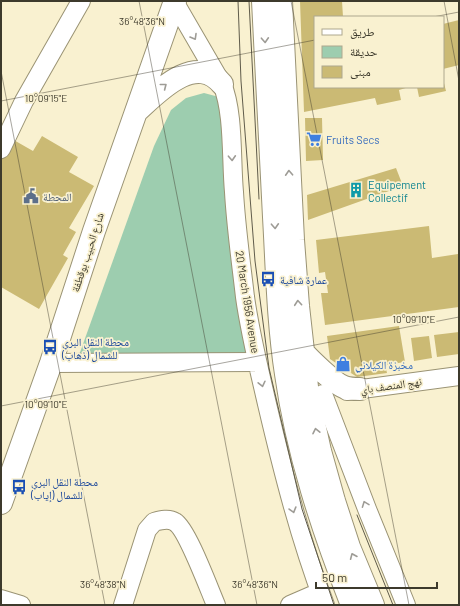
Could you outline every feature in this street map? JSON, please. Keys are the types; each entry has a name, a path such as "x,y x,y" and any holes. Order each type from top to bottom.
{"main road":[{"path":"263,1 277,283 283,348 307,397 300,445 329,544 352,605"},
{"path":"281,1 293,240 307,397 334,501 349,547 373,605"},
{"name":"شارع الحبيب بوقطفة","path":"1,503 51,363 172,2"},
{"path":"132,122 165,85 185,75 203,72 210,74 222,84"},
{"path":"303,352 341,386 351,389 360,389"}],"street":[{"path":"1,149 24,100 81,1"},
{"name":"20 March 1956 Avenue","path":"172,2 222,84 228,105 239,247 246,300 257,362 273,433 294,514 322,598"},
{"path":"51,363 257,362"},
{"name":"نهج المنصف باي","path":"307,397 459,376"},
{"path":"307,397 367,509 406,605"},
{"path":"123,605 147,530 154,522 166,520 174,521 178,524 187,537 216,605"},
{"path":"290,605 322,598"},
{"path":"1,599 21,605"}],"green space":[{"path":"204,93 219,97 249,353 78,358 154,146 171,110 186,98"}],"building":[{"path":"300,1 342,1 343,16 314,16 314,88 406,88 399,90 401,100 377,105 375,98 304,112"},
{"path":"459,20 459,65 444,69 444,24"},
{"path":"444,83 446,91 419,97 417,88 444,88"},
{"name":"Fruits Secs","path":"305,118 322,118 323,160 306,161"},
{"path":"42,136 78,157 69,172 94,186 69,228 76,232 63,255 68,258 39,309 1,287 1,160 12,139 33,151"},
{"name":"Equipement Collectif","path":"396,168 403,186 308,220 307,195"},
{"path":"429,226 432,258 458,254 459,307 325,325 321,293 328,293 325,272 319,273 316,240"},
{"path":"399,326 405,362 385,365 387,373 357,377 330,359 327,336"},
{"path":"459,332 459,354 437,357 434,335"},
{"path":"429,336 432,358 414,361 411,338"}],"tram line":[{"path":"238,1 241,81 255,261 269,368 302,509 334,605"},
{"path":"249,1 259,199"},
{"path":"357,515 393,605"}],"place":[{"name":"Fruits Secs","path":"314,139"},
{"name":"Equipement Collectif","path":"356,190"},
{"name":"المحطة","path":"31,196"},
{"name":"عمارة شافية","path":"268,279"},
{"name":"محطة النقل البري للشمال (ذهاب)","path":"50,347"},
{"name":"مخبزة الكيلاني","path":"343,364"},
{"name":"محطة النقل البري للشمال (إياب)","path":"19,487"}]}
